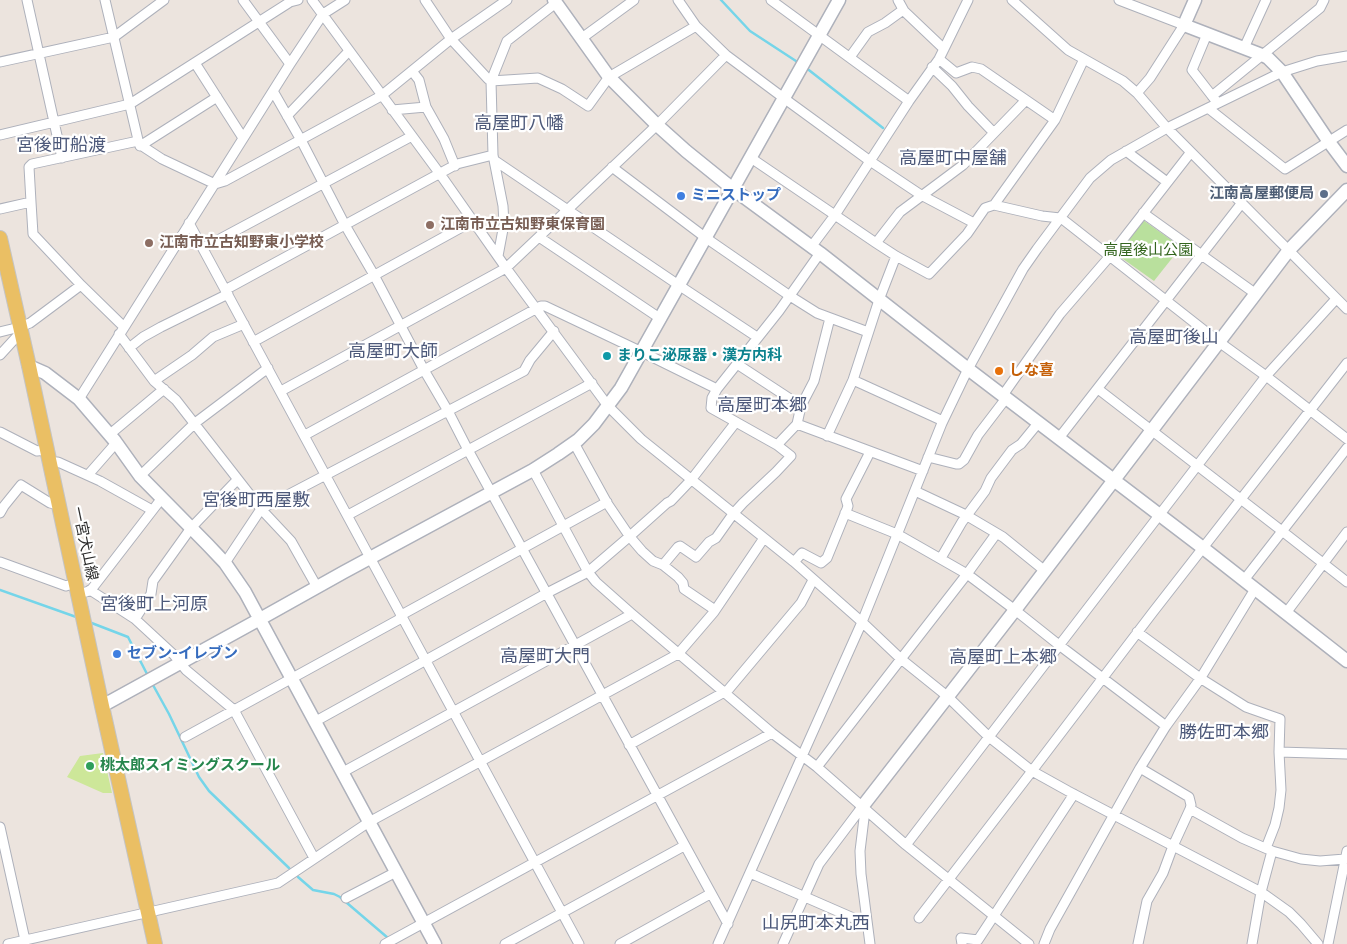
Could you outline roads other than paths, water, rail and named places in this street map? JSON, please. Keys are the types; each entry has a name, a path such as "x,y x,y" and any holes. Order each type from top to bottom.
{"main road":[{"name":"一宮犬山線","path":"0,238 4,274 21,330 59,505 81,590 84,620 155,944"}],"street":[{"path":"27,0 62,158"},
{"path":"105,0 139,143 162,159 215,184 225,181 382,96 451,39 507,0"},
{"path":"0,62 114,37 164,0"},
{"path":"243,0 290,64"},
{"path":"0,135 130,104 290,2 298,0"},
{"path":"312,0 608,406 641,439 794,562 901,659 947,696 989,736 1032,771 1260,892 1289,912 1318,944"},
{"path":"79,399 323,14 345,0"},
{"path":"425,0 451,39 488,79 492,81 538,78 562,89 588,106 609,77 696,26"},
{"path":"582,38 634,0"},
{"path":"678,0 696,26 726,55 870,161 921,195 974,223"},
{"path":"102,706 533,470 574,443 594,424 621,388 642,352 840,0"},
{"path":"898,0 903,10 944,49"},
{"path":"662,565 680,546 696,557 709,542 716,538 733,514 791,456 777,445 711,408 712,398 790,296 835,215 909,101 939,59 968,0"},
{"path":"1119,0 1268,58 1282,72 1328,142 1347,166"},
{"path":"1142,9 1146,0"},
{"path":"1138,93 1150,78 1184,25 1195,0"},
{"path":"1244,48 1266,0"},
{"path":"718,944 862,622 942,421 968,369 1023,269 1090,178 1111,160 1126,151 1208,108 1215,99 1262,55 1320,8 1324,0"},
{"path":"774,1 909,101"},
{"path":"1015,1 1068,50 1123,80 1138,93 1167,128 1347,309"},
{"path":"498,256 504,224 503,206 494,158 492,81 507,41 555,2 609,77 686,151 733,189 1159,514 1347,661"},
{"path":"850,57 868,32 903,10"},
{"path":"1207,34 1192,70 1215,99"},
{"path":"287,116 349,51"},
{"path":"281,391 506,268 657,125 726,55"},
{"path":"1215,99 1282,72 1318,61 1347,56"},
{"path":"939,59 956,73 972,67 982,69 1055,120"},
{"path":"994,205 1055,120 1084,60"},
{"path":"195,63 243,138"},
{"path":"932,67 952,86 994,134"},
{"path":"412,71 419,80 426,107 444,139 455,166"},
{"path":"273,91 656,796 728,924"},
{"path":"217,97 139,143 32,164 29,167 33,234 121,331 129,348 154,381 176,400 237,480 291,541 317,587"},
{"path":"876,243 900,212 963,165 1026,100"},
{"path":"392,110 426,107"},
{"path":"1208,108 1285,169 1347,130"},
{"path":"203,248 412,136"},
{"path":"1126,151 1167,182"},
{"path":"928,457 956,464 960,464 964,460 978,435 1060,314 1110,256 1191,152"},
{"path":"129,348 161,327 344,224 455,166 494,158 757,337"},
{"path":"751,158 876,243 929,274 967,234 984,208 994,205 1042,216 1061,218 1219,342 1347,439"},
{"path":"612,167 706,238 790,296 817,313 868,332"},
{"path":"783,944 819,864 864,808 947,696 1045,571 1289,250 1347,190"},
{"path":"0,208 31,202"},
{"path":"1059,438 1241,204"},
{"path":"1143,213 1256,294"},
{"path":"253,342 473,222"},
{"path":"189,223 580,944"},
{"path":"539,237 661,319"},
{"path":"827,436 853,380 878,300 896,256"},
{"path":"0,355 21,330 81,285"},
{"path":"906,845 1266,376 1336,299"},
{"path":"305,435 541,306 545,306 717,389"},
{"path":"777,445 797,424 801,406 814,381 830,318"},
{"path":"154,381 192,355 213,337 244,324"},
{"path":"0,332 21,330"},
{"path":"225,563 261,509 524,371 530,360 554,331"},
{"path":"919,918 1102,677 1347,363"},
{"path":"737,364 801,406"},
{"path":"29,366 45,373 79,399 140,476 225,563 246,592 435,944"},
{"path":"140,476 194,423 268,368"},
{"path":"853,380 942,421"},
{"path":"348,515 592,384"},
{"path":"88,475 112,439 164,389"},
{"path":"1098,389 1347,582"},
{"path":"316,721 588,572 630,537 666,503 671,501 692,480 736,422"},
{"path":"941,558 985,491 991,478 1012,450 1021,444 1039,422"},
{"path":"797,424 923,471"},
{"path":"0,432 88,475 152,510"},
{"path":"574,443 607,502 630,537 648,556 682,580 684,589 715,610"},
{"path":"1244,580 1347,448"},
{"path":"794,562 802,554 820,563 827,558 848,506 846,500 870,452"},
{"path":"533,470 588,572 596,582 724,693 817,767 906,845 1029,944"},
{"path":"135,619 151,594 153,581 191,528 237,480"},
{"path":"1,508 21,485 50,503 59,505"},
{"path":"915,491 967,516 1003,537 1045,571"},
{"path":"81,590 162,498"},
{"path":"185,737 607,502"},
{"path":"845,513 898,534 967,574 1166,726"},
{"path":"1286,613 1347,532"},
{"path":"817,767 996,534"},
{"path":"8,944 278,883 369,822 678,654 715,610 764,538"},
{"path":"0,562 81,590 135,619 174,655 186,670 234,710 314,858"},
{"path":"629,745 728,690 801,603 813,580"},
{"path":"1044,944 1140,768 1166,726 1200,678 1255,589"},
{"path":"343,772 632,614"},
{"path":"1137,632 1200,678 1246,707 1280,719 1281,790 1279,808 1260,892 1252,944"},
{"path":"385,944 772,733"},
{"path":"1279,752 1347,754"},
{"path":"1138,944 1147,901 1163,873 1191,804 1189,797 1140,768"},
{"path":"962,944 961,938 978,940 1074,794"},
{"path":"864,808 860,851 861,874 870,944"},
{"path":"1190,809 1242,838 1301,859 1320,861 1346,855 1328,944"},
{"path":"0,827 25,940"},
{"path":"505,944 684,846"},
{"path":"346,898 396,872"},
{"path":"750,873 867,924"},
{"path":"620,944 710,894"}],"waterway":[{"path":"721,0 750,31 799,63"},
{"path":"805,67 883,128"},
{"path":"0,590 79,618"},
{"path":"89,622 128,637 147,674"},
{"path":"153,685 199,777 209,791 289,868"},
{"path":"298,877 313,890 340,897 395,944"}],"place":[{"name":"江南高屋郵便局","path":"1324,194"},
{"name":"ミニストップ","path":"681,196"},
{"name":"江南市立古知野東保育園","path":"430,225"},
{"name":"江南市立古知野東小学校","path":"149,243"},
{"name":"まりこ泌尿器・漢方内科","path":"607,356"},
{"name":"しな喜","path":"999,371"},
{"name":"セブン-イレブン","path":"117,654"},
{"name":"桃太郎スイミングスクール","path":"90,766"}],"district":[{"name":"高屋町八幡","path":"519,124"},
{"name":"宮後町船渡","path":"61,146"},
{"name":"高屋町中屋舗","path":"953,159"},
{"name":"高屋町後山","path":"1174,338"},
{"name":"高屋町大師","path":"393,352"},
{"name":"高屋町本郷","path":"762,406"},
{"name":"宮後町西屋敷","path":"256,501"},
{"name":"宮後町上河原","path":"154,605"},
{"name":"高屋町大門","path":"545,657"},
{"name":"高屋町上本郷","path":"1003,658"},
{"name":"勝佐町本郷","path":"1224,733"},
{"name":"山尻町本丸西","path":"816,924"}],"park label":[{"name":"高屋後山公園","path":"1148,251"}]}
